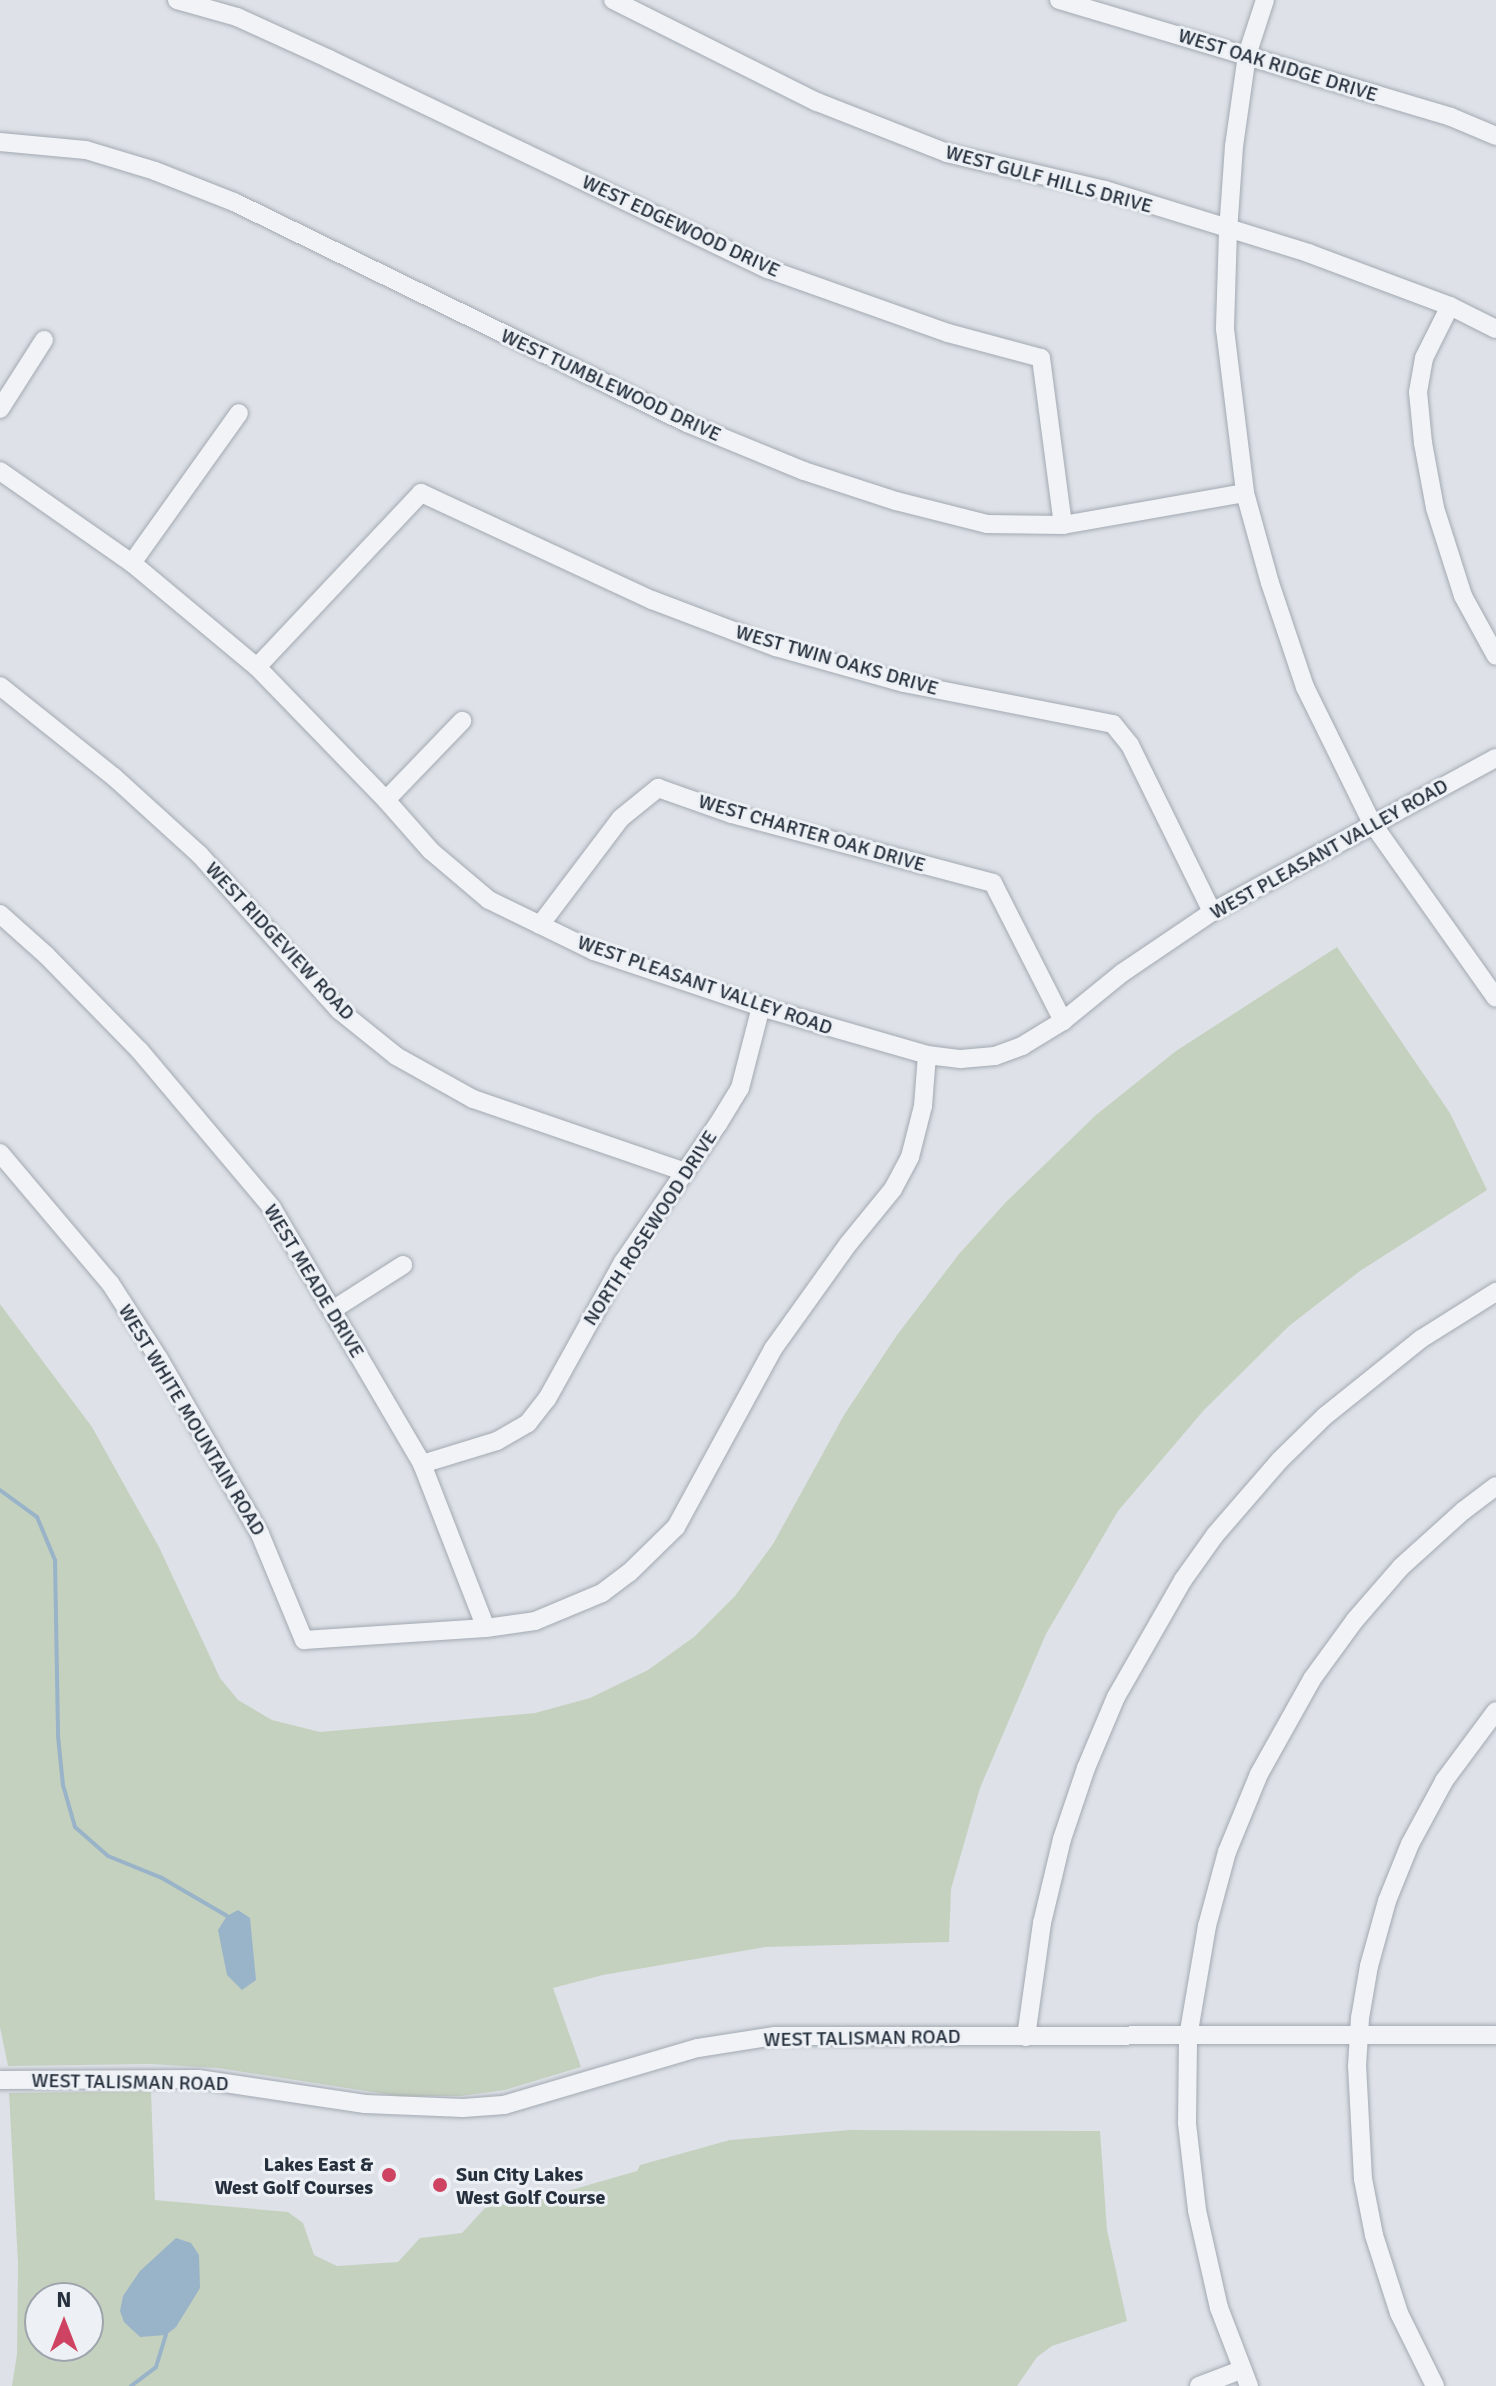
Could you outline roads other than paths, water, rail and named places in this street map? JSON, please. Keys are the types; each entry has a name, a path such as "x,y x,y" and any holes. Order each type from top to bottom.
{"street":[{"name":"WEST EDGEWOOD DRIVE","path":"177,0 237,17 768,269 948,333 1041,358 1063,525"},
{"name":"WEST GULF HILLS DRIVE","path":"613,0 817,102 947,153 1105,190 1228,231 1308,253 1450,306 1496,329"},
{"name":"WEST OAK RIDGE DRIVE","path":"1059,0 1451,117 1496,136"},
{"path":"1265,0 1247,55 1234,146 1228,231 1225,329 1245,493 1270,583 1305,687 1372,823 1496,998"},
{"name":"WEST TUMBLEWOOD DRIVE","path":"0,142 86,150 155,171 234,202 687,423 804,471 896,501 987,524 1063,525 1245,493"},
{"path":"1450,306 1424,358 1418,392 1423,443 1435,508 1463,596 1496,656"},
{"path":"0,409 44,340"},
{"path":"132,563 239,413"},
{"name":"WEST PLEASANT VALLEY ROAD","path":"0,471 132,563 257,667 431,851 489,900 594,951 761,1007 927,1055 961,1059 995,1056 1022,1046 1063,1021 1122,973 1212,912 1496,758"},
{"name":"WEST TWIN OAKS DRIVE","path":"257,667 421,493 652,600 776,647 904,683 1113,724 1130,745 1212,912"},
{"name":"WEST RIDGEVIEW ROAD","path":"0,686 114,777 199,854 339,1010 396,1056 473,1099 685,1172"},
{"path":"386,800 462,721"},
{"name":"WEST CHARTER OAK DRIVE","path":"540,925 621,818 658,788 732,814 993,883 1063,1021"},
{"name":"WEST MEADE DRIVE","path":"0,914 46,955 151,1063 272,1208 334,1309 422,1464 486,1628"},
{"name":"NORTH ROSEWOOD DRIVE","path":"422,1464 497,1441 528,1423 547,1399 623,1262 740,1088 761,1007"},
{"name":"WEST WHITE MOUNTAIN ROAD","path":"0,1153 110,1283 159,1359 260,1534 304,1640 486,1628 535,1621 602,1593 629,1573 676,1527 773,1349 849,1243 893,1189 913,1144 923,1106 927,1055"},
{"path":"334,1309 403,1265"},
{"path":"1026,2037 1042,1923 1062,1839 1086,1768 1116,1697 1183,1580 1271,1471 1325,1416 1421,1339 1496,1292"},
{"path":"1199,2386 1245,2378 1219,2308 1197,2210 1187,2123 1188,2037 1207,1926 1227,1852 1259,1774 1312,1679 1355,1620 1401,1567 1496,1486"},
{"path":"1435,2386 1399,2313 1374,2235 1363,2179 1359,2036 1369,1966 1387,1901 1410,1844 1444,1781 1496,1711"},
{"name":"WEST TALISMAN ROAD","path":"0,2080 198,2079 365,2104 463,2108 504,2105 698,2048 775,2036 1496,2035"}],"water":[{"path":"238,1910 250,1918 256,1980 242,1990 227,1975 218,1930 227,1916"},
{"path":"176,2238 191,2243 199,2255 200,2288 176,2327 166,2335 140,2337 124,2322 120,2311 123,2296 140,2271"}],"waterway":[{"path":"0,1490 37,1517 55,1560 58,1736 63,1785 75,1827 108,1856 162,1878 227,1916"},
{"path":"131,2386 156,2367 166,2335"}],"place":[{"name":"Lakes East & West Golf Courses","path":"389,2175"},
{"name":"Sun City Lakes West Golf Course","path":"440,2185"}]}
